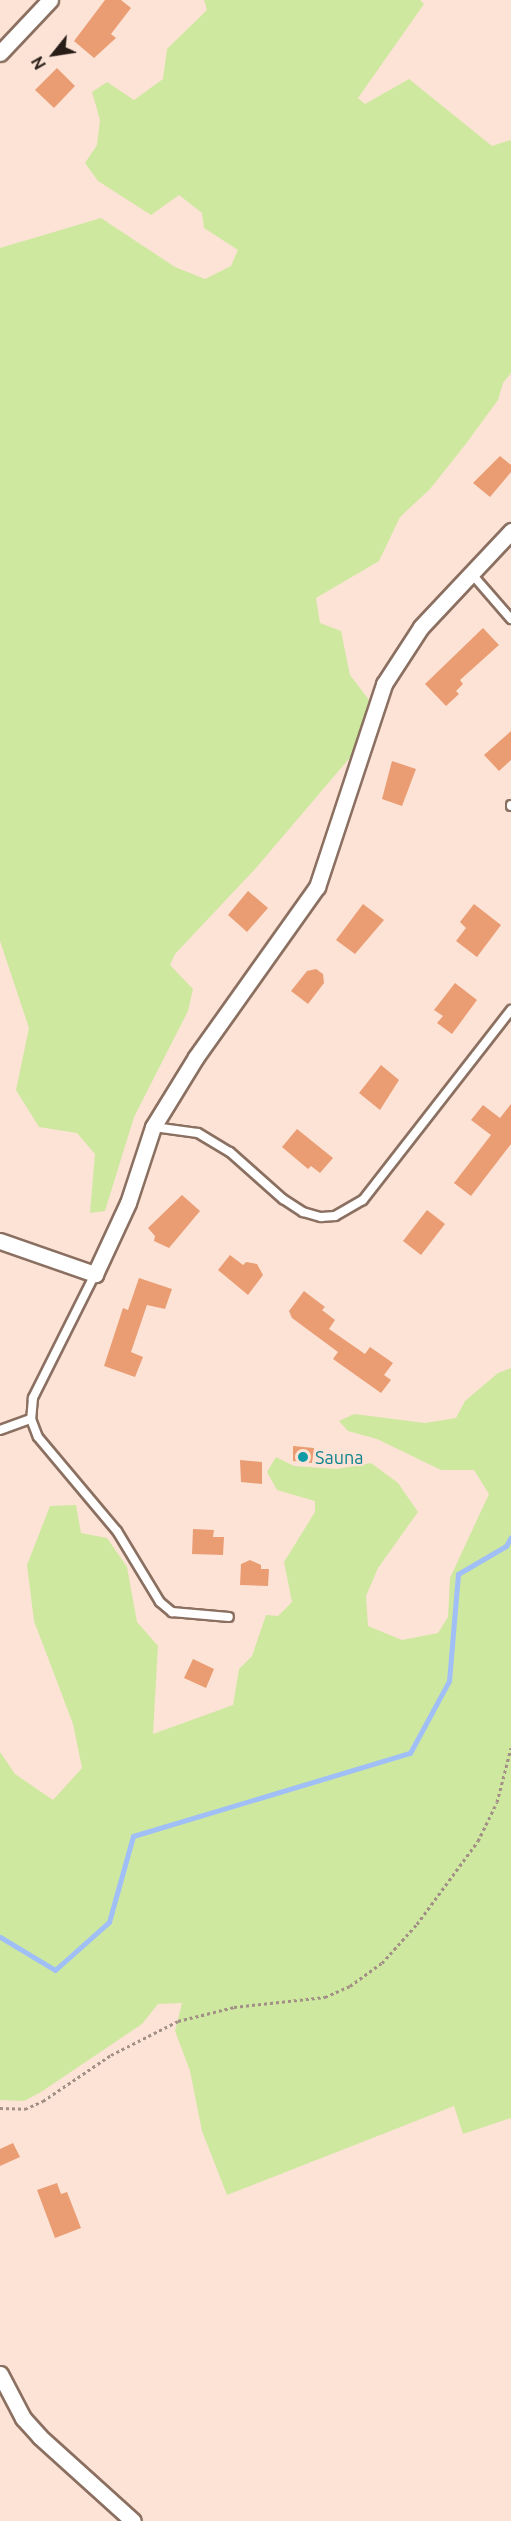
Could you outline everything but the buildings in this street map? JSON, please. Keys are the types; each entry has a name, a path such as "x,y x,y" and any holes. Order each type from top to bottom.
{"street":[{"path":"0,53 50,0"},
{"path":"0,1241 94,1274 128,1203 153,1127 196,1057 317,886 384,684 421,627 511,531"},
{"path":"0,2374 23,2418 40,2437 133,2521"}],"lane":[{"path":"471,573 511,619"},
{"path":"153,1127 177,1127 198,1132 230,1152 283,1199 303,1212 321,1217 335,1216 363,1200 511,1010"},
{"path":"94,1274 44,1370 33,1398 31,1419 46,1451 117,1531 160,1602 172,1612 229,1617"},
{"path":"0,1430 31,1419"}],"path":[{"path":"0,2108 25,2109 43,2101 111,2055 178,2021 234,2007 325,1997 350,1986 382,1963 417,1924 478,1841 504,1782 511,1748"}],"green space":[{"path":"204,0 420,0 424,4 358,98 365,104 409,79 492,146 511,140 511,373 503,383 498,400 465,445 430,489 400,517 379,561 316,598 320,623 341,631 350,675 369,700 353,754 256,868 175,954 170,965 193,989 188,1011 134,1117 105,1211 90,1213 95,1154 77,1133 39,1127 16,1090 29,1028 0,941 0,248 101,218 175,267 205,279 231,266 238,250 204,228 202,213 179,195 151,215 98,181 85,163 97,145 100,120 92,92 107,82 134,100 163,79 167,49 207,10"},
{"path":"511,1368 511,2118 463,2134 454,2106 227,2195 202,2131 190,2071 175,2031 182,2003 158,2004 142,2024 41,2092 24,2101 0,2100 0,1752 15,1774 53,1800 82,1768 73,1724 34,1621 27,1565 50,1506 76,1505 81,1533 107,1538 127,1567 137,1622 158,1646 153,1734 233,1705 239,1669 252,1656 266,1615 278,1616 292,1602 284,1562 315,1512 315,1501 277,1490 267,1472 276,1457 294,1466 337,1469 371,1463 398,1483 418,1512 378,1568 366,1596 368,1626 402,1640 438,1633 448,1617 450,1578 489,1494 474,1470 441,1470 377,1439 348,1431 339,1421 354,1414 425,1423 456,1418 465,1401 498,1373"}],"waterway":[{"path":"0,1937 55,1970 109,1922 133,1836 410,1753 449,1681 458,1574 506,1546 511,1537"}],"place":[{"name":"Sauna","path":"303,1457"}]}
